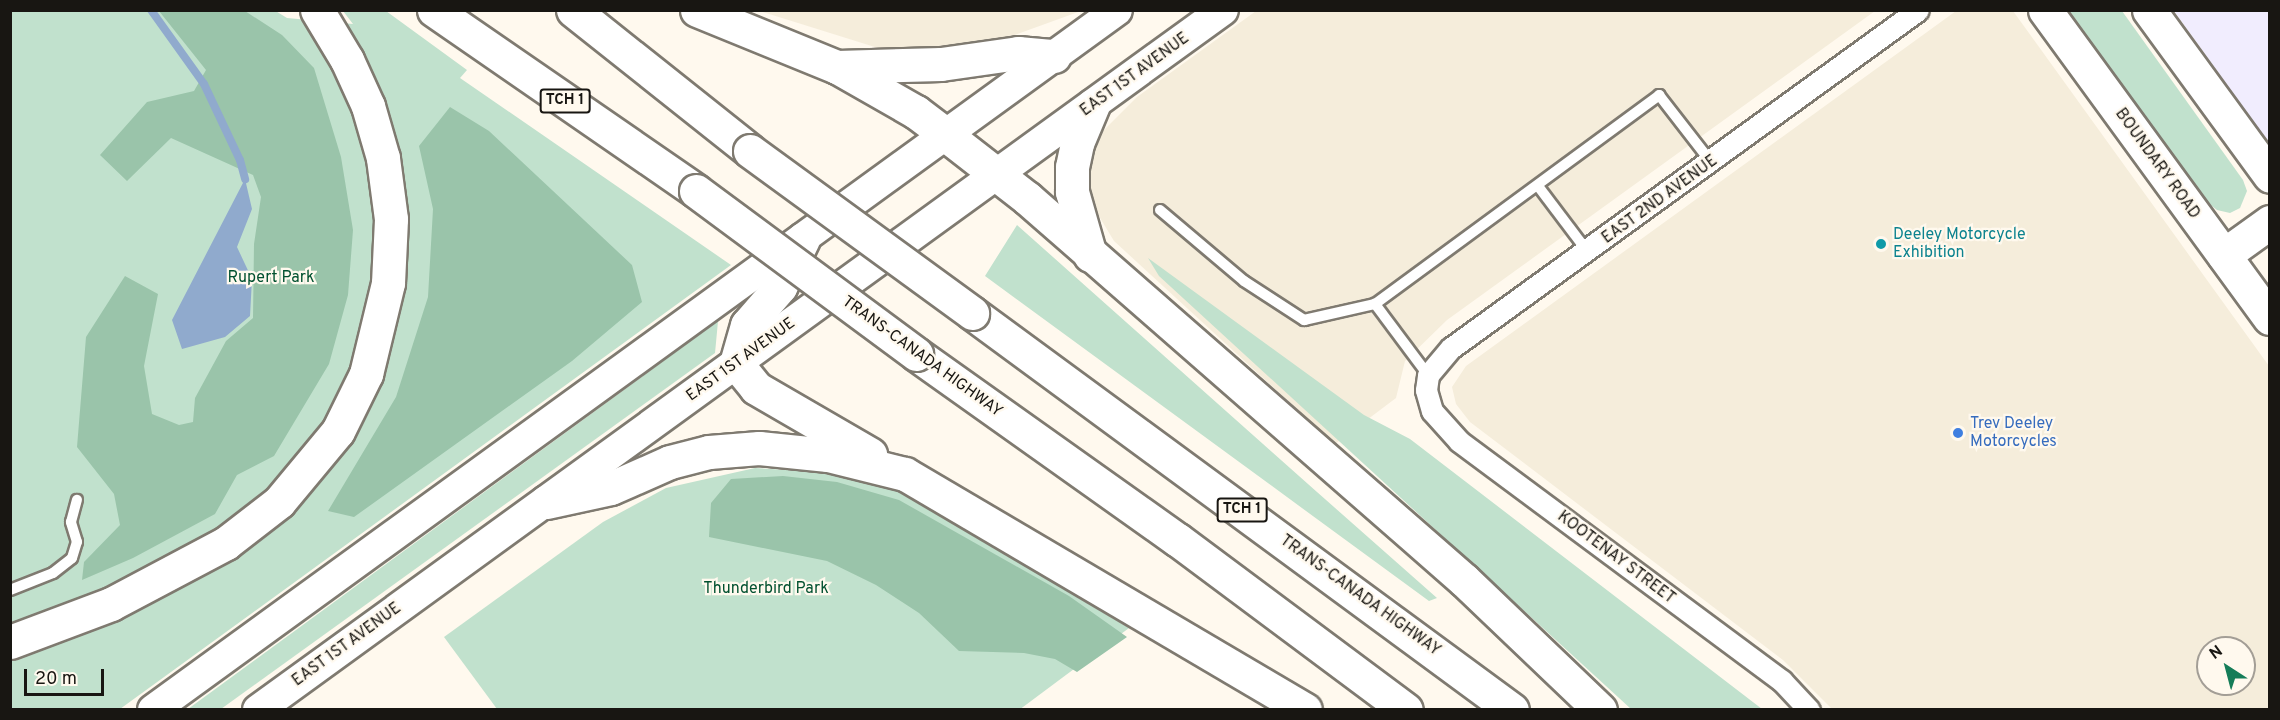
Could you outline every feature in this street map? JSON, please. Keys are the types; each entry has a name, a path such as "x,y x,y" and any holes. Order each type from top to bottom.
{"main road":[{"path":"10,642 111,604 226,543 279,502 338,431 361,383 380,328 388,284 391,219 383,158 368,106 347,60 317,10"},
{"name":"TRANS-CANADA HIGHWAY","path":"434,10 696,191 916,354 1178,540 1406,710"},
{"name":"TRANS-CANADA HIGHWAY","path":"573,10 750,151 1512,710"},
{"path":"697,10 837,67 916,112 946,135 1090,255 1464,580 1600,710"},
{"path":"153,710 1117,10"},
{"name":"EAST 1ST AVENUE","path":"258,710 1223,10"},
{"name":"BOUNDARY ROAD","path":"2045,10 2270,318"},
{"path":"2149,10 2270,176"},
{"path":"837,67 941,64 1018,53 1054,56"},
{"path":"1090,255 1072,192 1072,167 1077,143 1093,105"},
{"path":"2224,255 2270,222"},
{"path":"803,239 780,287 747,325 736,363 756,388 1305,710"},
{"path":"546,502 611,488 670,462 749,449 828,455 905,474"}],"street":[{"name":"EAST 2ND AVENUE","path":"1428,375 1451,348 1588,252 1918,10"},
{"name":"KOOTENAY STREET","path":"1428,375 1428,403 1437,420 1459,441 1782,681 1809,710"}],"lane":[{"path":"1160,210 1244,281 1304,320 1375,304 1659,95 1711,162"},
{"path":"1538,186 1588,252"},
{"path":"1375,304 1428,375"},
{"path":"10,590 53,573 72,558 77,542 71,522 77,500"}],"shaded area":[{"path":"760,11 1081,11 973,50 894,53"},
{"path":"1256,11 1875,11 1447,320 1405,361 1396,398 1335,444 1114,241 1091,203 1084,167 1096,138 1137,97"},
{"path":"1956,11 2013,11 2269,366 2269,709 1832,709 1783,660 1470,422 1456,404 1452,387 1466,366"},
{"path":"2174,11 2269,11 2269,143"}],"green space":[{"name":"Rupert Park","path":"274,10 287,18 353,24 343,11 386,11 467,70 460,78 731,265 120,709 11,709 10,11"},
{"path":"159,11 245,11 282,35 314,68 341,157 353,230 348,295 329,364 274,456 237,475 215,514 133,558 82,580 84,562 120,525 114,494 77,447 86,337 125,276 158,294 144,366 152,414 179,425 193,422 195,398 226,341 253,318 254,244 261,197 253,175 171,138 127,181 100,155 147,102 194,91 206,70"},
{"path":"2067,11 2122,11 2243,180 2247,191 2240,208 2230,213 2217,210 2202,198"},
{"path":"450,107 489,131 632,265 642,302 572,361 354,517 328,511 396,397 428,297 433,209 419,146"},
{"path":"1017,225 1437,598 1429,601 985,276"},
{"path":"1148,258 1364,415 1410,439 1762,709 1631,709 1159,276"},
{"path":"718,321 715,353 221,709 188,709"},
{"name":"Thunderbird Park","path":"755,468 842,473 905,494 1129,628 1019,710 497,709 444,637 603,522 666,488"},
{"path":"783,476 837,482 899,500 1069,596 1127,637 1077,672 1055,659 1024,653 959,651 919,613 876,585 827,561 709,537 711,503 731,479"}],"water":[{"path":"245,179 252,209 237,247 252,279 250,316 225,337 182,349 172,320"}],"waterway":[{"path":"151,10 204,84 240,160 245,179"}],"place":[{"name":"Deeley Motorcycle Exhibition","path":"1881,244"},
{"name":"Trev Deeley Motorcycles","path":"1958,433"}]}
